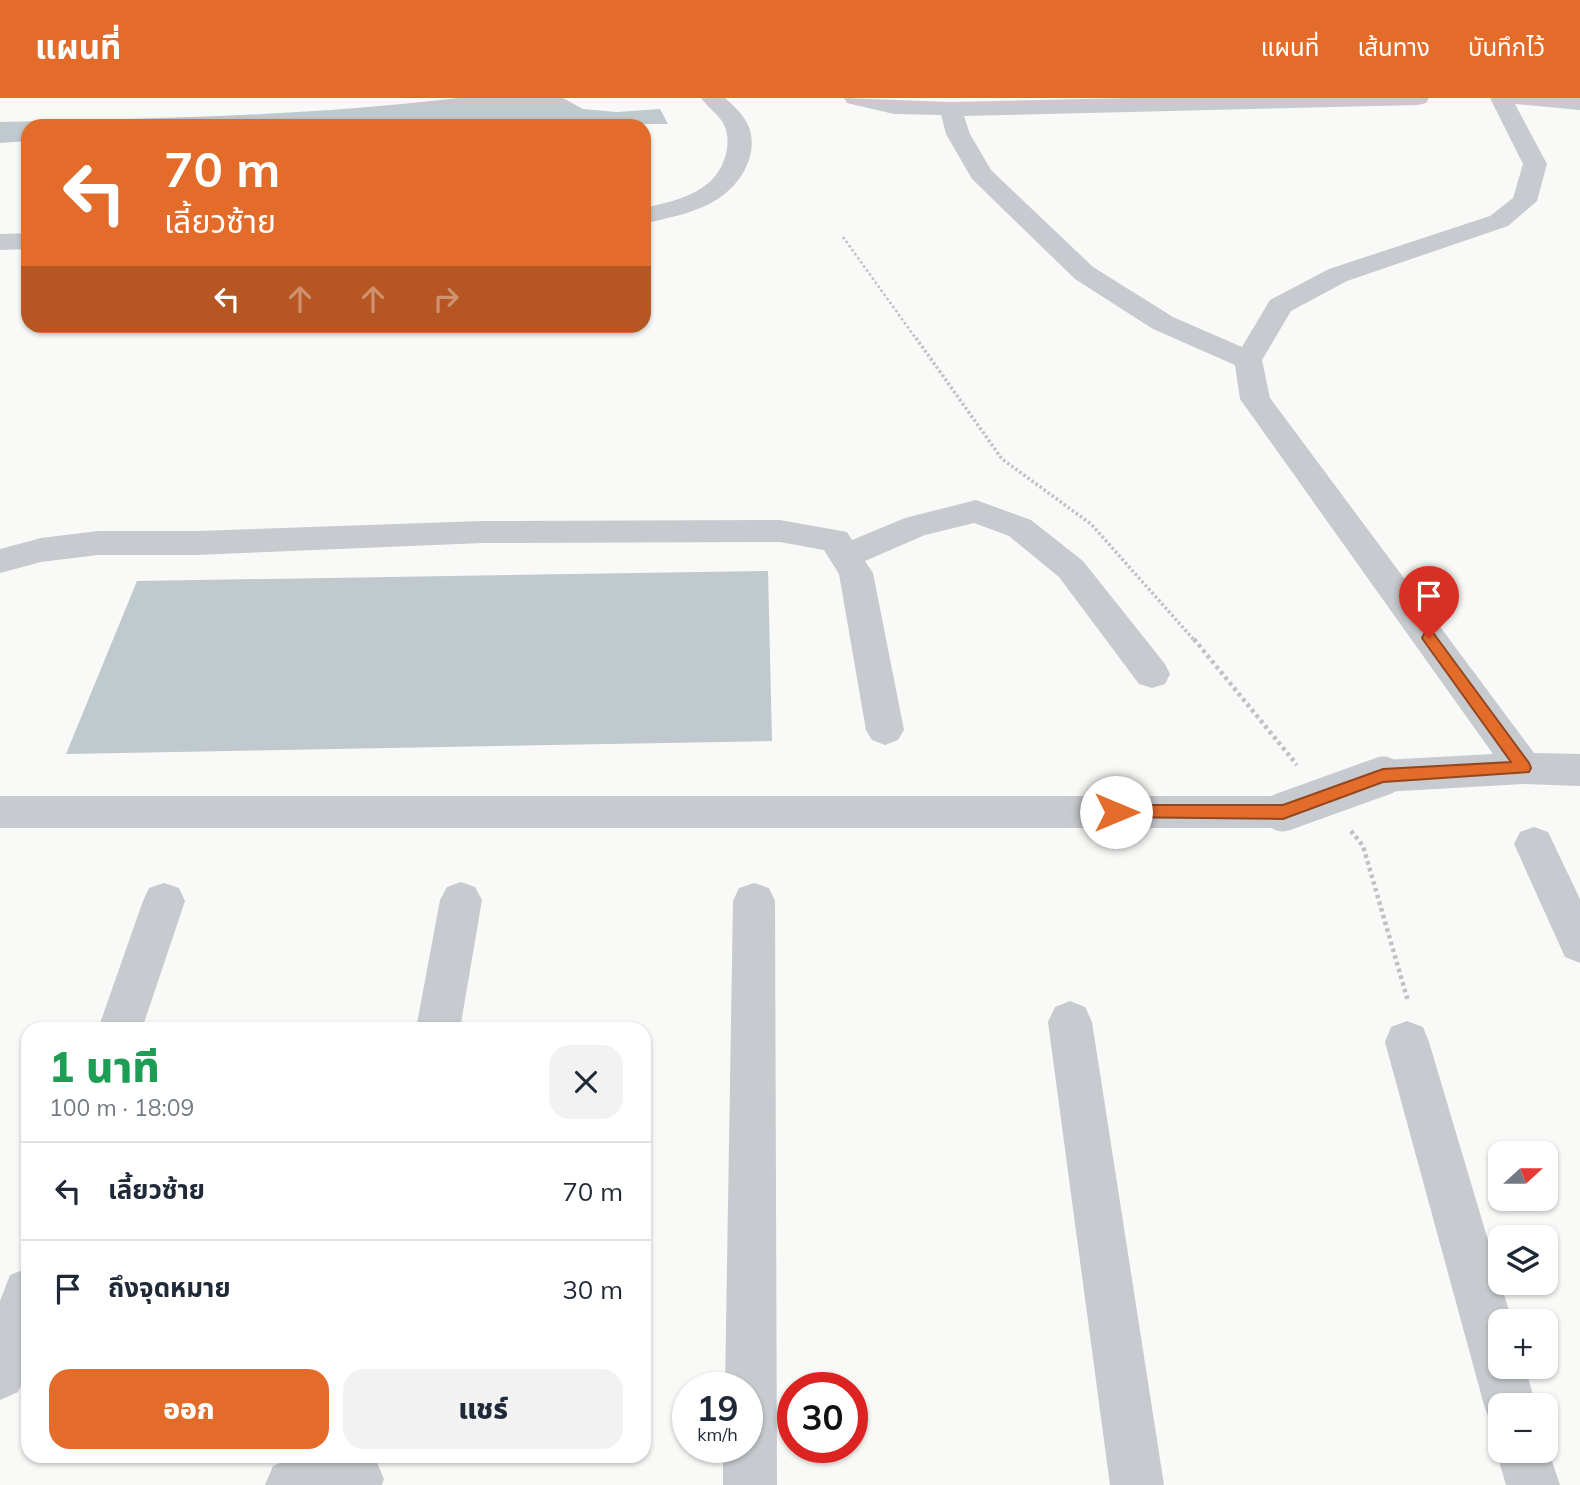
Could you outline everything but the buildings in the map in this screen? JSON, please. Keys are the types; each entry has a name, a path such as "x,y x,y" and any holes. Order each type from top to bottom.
{"street":[{"path":"651,214 688,205 707,196 735,170 740,143 736,125 712,98"},
{"path":"856,98 894,107 951,108 1101,101 1418,98"},
{"path":"1501,98 1535,164 1525,201 1499,221 1338,275 1280,306 1248,360 1255,399 1524,768"},
{"path":"1519,98 1580,103"},
{"path":"951,108 958,134 981,174 1084,274 1163,323 1248,360"},
{"path":"0,242 21,241"},
{"path":"845,556 916,526 976,511 1020,527 1071,569 1152,674"},
{"path":"0,561 41,550 98,543 197,543 482,532 780,531 835,540 856,573 885,730"},
{"path":"0,812 1283,812 1383,776 1524,768 1580,771"},
{"path":"1534,844 1580,944"},
{"path":"439,1022 461,900"},
{"path":"122,1022 164,901"},
{"path":"750,1485 754,901"},
{"path":"1070,1022 1137,1485"},
{"path":"1409,1028 1507,1393"},
{"path":"0,1374 21,1313"},
{"path":"1527,1463 1533,1485"},
{"path":"292,1485 358,1473"}],"path":[{"path":"843,237 1002,459 1091,524 1212,660 1305,774"},
{"path":"1346,826 1363,846 1409,1028"}],"shaded area":[{"path":"459,98 563,98 583,109 617,112 660,109 668,124 651,124 651,119 129,119 287,113"},
{"path":"0,122 21,122 21,142 0,143"},
{"path":"768,571 772,741 66,754 137,581"}],"route":[{"path":"1116,812 1283,812 1383,776 1524,768 1429,638"}]}
